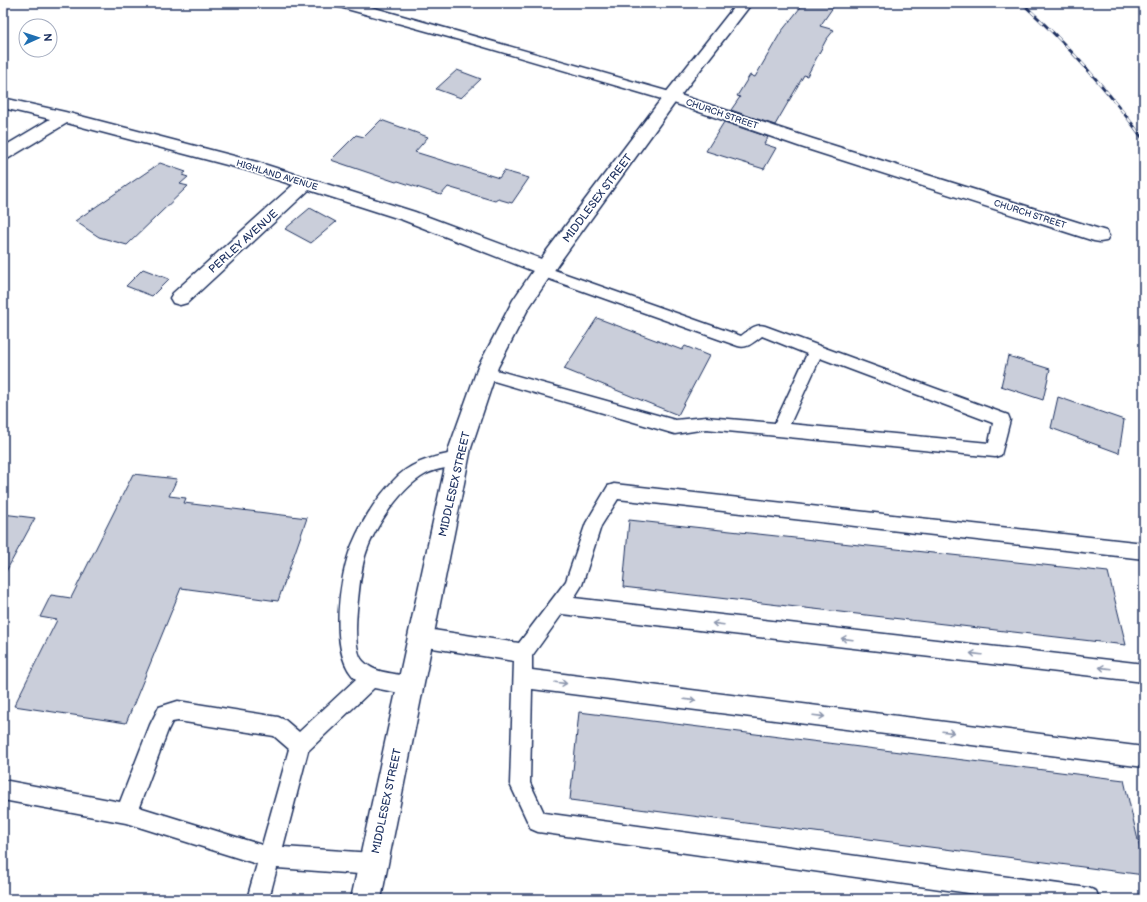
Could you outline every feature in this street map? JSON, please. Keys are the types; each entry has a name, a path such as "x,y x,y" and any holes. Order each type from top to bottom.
{"street":[{"name":"CHURCH STREET","path":"341,3 486,43 671,97 807,143 1100,236"},
{"name":"MIDDLESEX STREET","path":"366,899 460,448 485,373 520,305 544,269 671,97 745,3"},
{"name":"HIGHLAND AVENUE","path":"3,103 65,117 251,166 409,216 544,269"},
{"path":"3,154 65,117"},
{"name":"PERLEY AVENUE","path":"180,298 306,183"}],"lane":[{"path":"485,373 675,427 706,423 995,450 1002,420 760,330 743,342 544,269"},
{"path":"780,430 816,351"},
{"path":"410,686 370,678 355,666 349,652 347,623 356,556 375,516 389,497 414,473 435,463 458,459"},
{"path":"1088,899 538,822 520,784 523,653 573,584 594,522 614,491 1144,551"},
{"path":"558,605 1144,673"},
{"path":"420,638 523,653"},
{"path":"258,899 268,857 300,745 370,678"},
{"path":"522,678 1144,757"},
{"path":"126,813 160,725 166,714 178,710 278,727 300,745"},
{"path":"3,790 126,813 268,857 373,864"}],"building":[{"path":"804,3 836,3 820,26 834,30 826,40 807,76 804,75 775,125 731,110 740,97 737,96 750,75 755,77 781,32"},
{"path":"457,70 481,79 461,98 436,89"},
{"path":"381,120 428,137 415,152 499,178 504,171 529,178 512,203 498,199 495,201 448,187 441,195 398,181 396,182 331,160 356,135 364,137"},
{"path":"724,122 768,137 764,144 776,148 764,169 706,151"},
{"path":"160,163 186,172 182,175 188,177 180,184 188,186 127,245 99,237 75,221"},
{"path":"310,208 336,222 311,243 285,229"},
{"path":"143,269 169,279 152,296 126,286"},
{"path":"597,318 682,350 685,346 709,356 678,415 564,369"},
{"path":"1008,356 1050,369 1043,400 1001,386"},
{"path":"1058,397 1124,420 1119,453 1051,428"},
{"path":"133,474 177,479 169,496 186,498 184,503 307,518 278,601 181,588 126,723 14,706 57,620 40,617 51,595 71,598"},
{"path":"3,514 35,518 3,577"},
{"path":"629,520 1108,572 1126,645 623,587"},
{"path":"579,712 1124,780 1144,866 1144,875 570,800"}],"railway":[{"path":"1022,3 1087,68 1144,140"}]}
